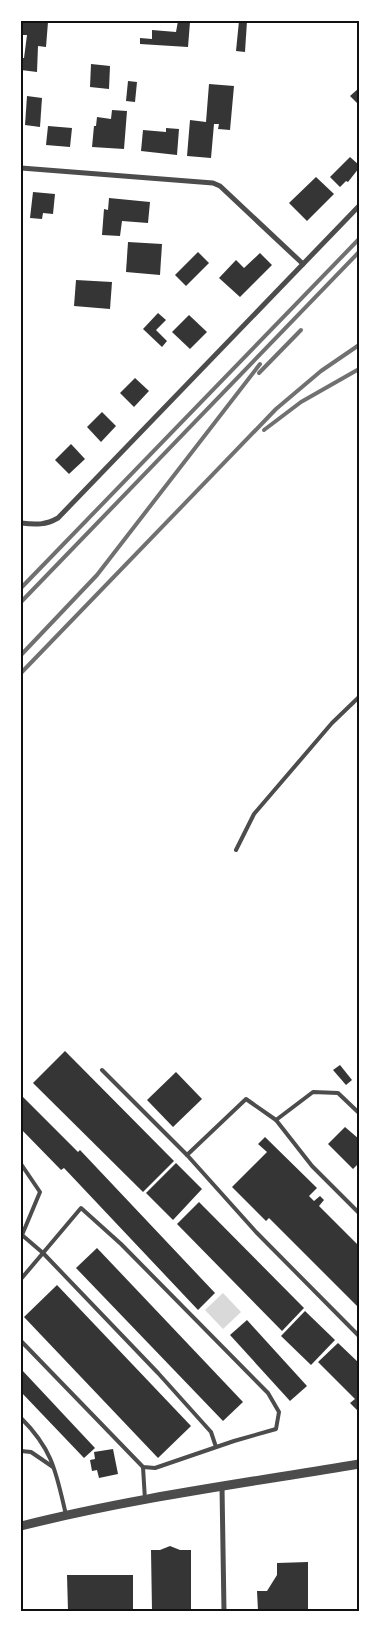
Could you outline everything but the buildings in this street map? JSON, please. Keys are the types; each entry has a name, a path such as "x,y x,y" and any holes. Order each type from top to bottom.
{"street":[{"path":"21,168 213,183 220,186 303,264"},
{"path":"21,524 38,525 49,523 58,518 359,206"},
{"path":"21,1526 144,1500 359,1464"},
{"path":"222,1487 224,1611"}],"lane":[{"path":"236,850 254,814 332,723 359,696"},
{"path":"102,1070 187,1155 256,1232 359,1336"},
{"path":"276,1120 313,1092 338,1093 359,1113"},
{"path":"187,1155 246,1099 276,1120 312,1166 359,1213"},
{"path":"21,1164 40,1192 22,1235 43,1253 158,1373 211,1432 216,1447"},
{"path":"21,1278 82,1208 121,1244 268,1394 279,1412 276,1430 216,1447 155,1468 144,1467 21,1341"},
{"path":"21,1418 45,1446 55,1468 66,1515"},
{"path":"21,1451 31,1452 55,1468"},
{"path":"144,1467 144,1500"}],"shaded area":[{"path":"223,1293 241,1312 223,1329 205,1310"}],"railway":[{"path":"21,588 359,239"},
{"path":"21,602 359,252"},
{"path":"259,373 301,330"},
{"path":"21,673 276,409 321,371 359,345"},
{"path":"21,655 97,575 260,364"},
{"path":"264,430 301,402 359,369"}]}
